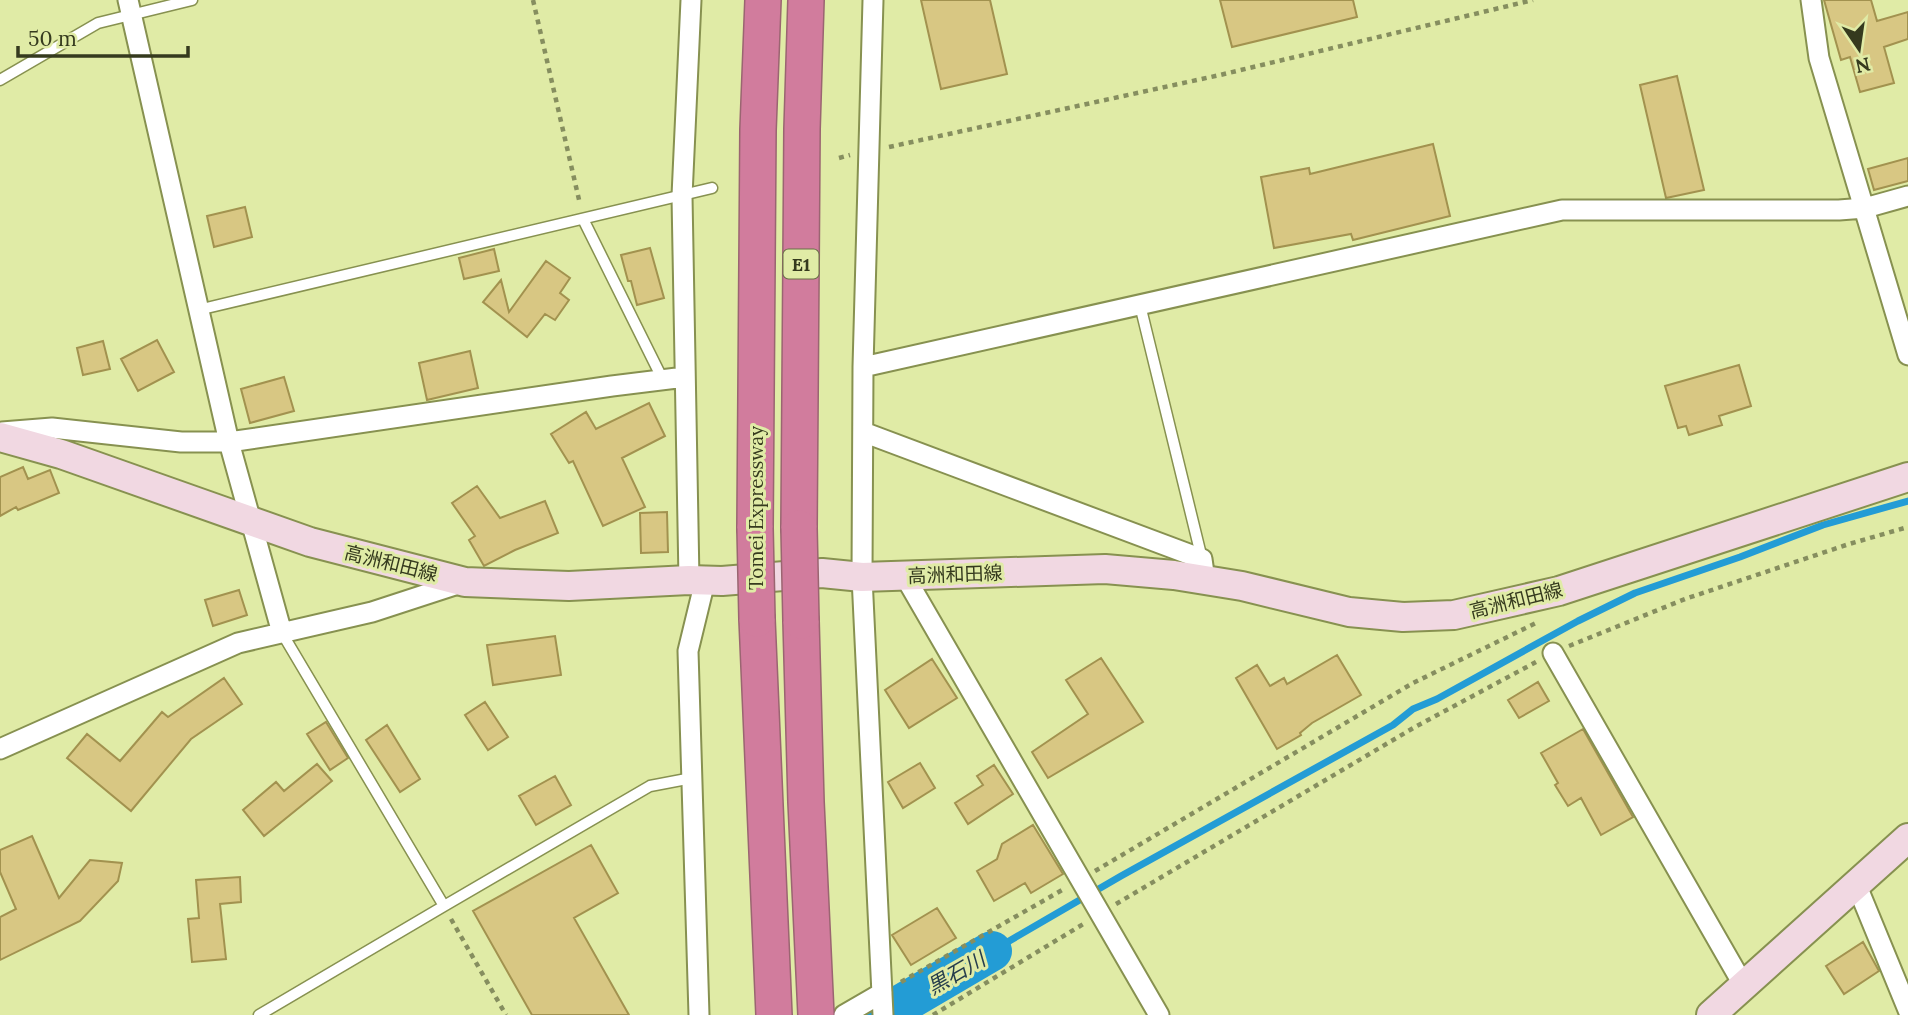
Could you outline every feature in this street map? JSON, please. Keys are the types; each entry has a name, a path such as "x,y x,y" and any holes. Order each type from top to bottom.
{"highway":[{"name":"Tomei Expressway","path":"763,0 758,130 755,528 774,1015"},
{"name":"E1","path":"806,0 802,129 799,528 806,802 816,1015"}],"main road":[{"name":"高洲和田線","path":"0,435 310,542 465,582 569,586 822,573 862,577 1105,569 1203,569 1242,586 1349,612 1403,617 1454,615 1559,591 1908,477"},
{"path":"1711,1015 1908,838"}],"street":[{"path":"691,0 682,196 685,377 697,580 688,651 699,1015"},
{"path":"844,1015 883,1003 862,577 863,367 873,0"},
{"path":"1811,0 1819,58 1908,355"},
{"path":"130,7 229,442 282,633"},
{"path":"863,367 1562,210 1865,208 1908,196"},
{"path":"0,435 52,428 181,442 229,442 685,377"},
{"path":"863,432 1203,569"},
{"path":"904,575 1159,1015"},
{"path":"0,749 238,643 372,612 465,582"},
{"path":"1553,653 1744,986"},
{"path":"1857,886 1908,1010"}],"lane":[{"path":"0,80 130,7 192,0"},
{"path":"198,310 712,188"},
{"path":"583,219 663,380"},
{"path":"1140,305 1203,569"},
{"path":"282,633 444,906"},
{"path":"259,1015 650,786 692,778"}],"path":[{"path":"533,0 583,219"},
{"path":"839,158 1220,75 1533,0"},
{"path":"933,1015 1415,727 1553,653 1685,599 1908,527"},
{"path":"883,1003 1080,880 1413,683 1544,619 1559,591"},
{"path":"444,906 506,1015"}],"building":[{"path":"921,0 990,0 1007,74 941,89"},
{"path":"1220,0 1353,0 1357,17 1232,47"},
{"path":"1824,0 1871,0 1877,21 1908,12 1908,39 1884,47 1894,83 1860,92 1850,57 1841,60"},
{"path":"1677,76 1704,190 1666,198 1640,85"},
{"path":"1433,144 1450,216 1353,240 1351,234 1274,248 1261,177 1309,168 1310,174"},
{"path":"1908,158 1908,181 1874,190 1868,169"},
{"path":"245,207 252,237 214,247 207,216"},
{"path":"650,248 664,298 637,305 621,255"},
{"path":"494,249 499,271 464,279 459,258"},
{"path":"546,261 570,278 560,293 569,300 555,320 545,314 527,337 483,302 501,280 509,312"},
{"path":"157,340 174,372 138,391 121,359"},
{"path":"103,341 110,369 83,375 77,348"},
{"path":"470,351 478,388 427,400 419,363"},
{"path":"1739,365 1751,406 1719,416 1722,425 1689,435 1686,426 1678,428 1665,386"},
{"path":"284,377 294,411 250,423 241,389"},
{"path":"649,403 665,436 622,458 645,507 603,526 573,461 569,463 551,434 586,412 596,429"},
{"path":"23,467 28,479 50,470 59,493 18,510 16,507 0,516 0,477"},
{"path":"477,486 500,518 545,501 558,533 484,566 469,540 475,536 452,503"},
{"path":"667,512 668,552 641,553 640,513"},
{"path":"239,590 247,615 213,626 205,600"},
{"path":"555,636 561,675 493,685 487,645"},
{"path":"1337,655 1361,695 1312,723 1301,735 1277,749 1236,678 1257,665 1270,686 1284,678 1287,684"},
{"path":"1101,658 1143,722 1048,778 1032,752 1088,714 1066,680"},
{"path":"932,659 957,698 909,728 885,690"},
{"path":"224,678 242,704 191,739 131,811 67,758 87,734 120,761 162,712 168,717"},
{"path":"1538,682 1549,701 1519,718 1508,700"},
{"path":"485,702 508,737 488,750 465,715"},
{"path":"326,722 348,758 330,770 307,734"},
{"path":"387,725 420,779 400,792 366,740"},
{"path":"1583,729 1633,817 1601,835 1581,798 1568,806 1541,753"},
{"path":"920,763 935,788 903,808 888,782"},
{"path":"317,764 332,781 264,836 243,810 276,782 284,791"},
{"path":"994,765 1013,794 968,824 955,803 983,785 977,776"},
{"path":"555,776 571,805 536,825 519,796"},
{"path":"1033,825 1063,874 1031,893 1025,883 994,901 977,871 997,859 1002,844"},
{"path":"32,836 59,898 90,860 122,863 118,881 80,921 0,960 0,917 16,909 0,872 0,850"},
{"path":"591,845 618,893 574,918 629,1015 532,1015 473,911"},
{"path":"240,877 241,902 220,904 226,959 192,962 188,919 199,918 196,880"},
{"path":"937,908 956,938 911,965 892,935"},
{"path":"1863,942 1879,971 1844,994 1826,966"}],"waterway":[{"path":"992,951 1393,725 1413,709 1437,699 1578,621 1635,593 1823,525 1908,501"},
{"name":"黒石川","path":"883,1015 992,951"}]}
